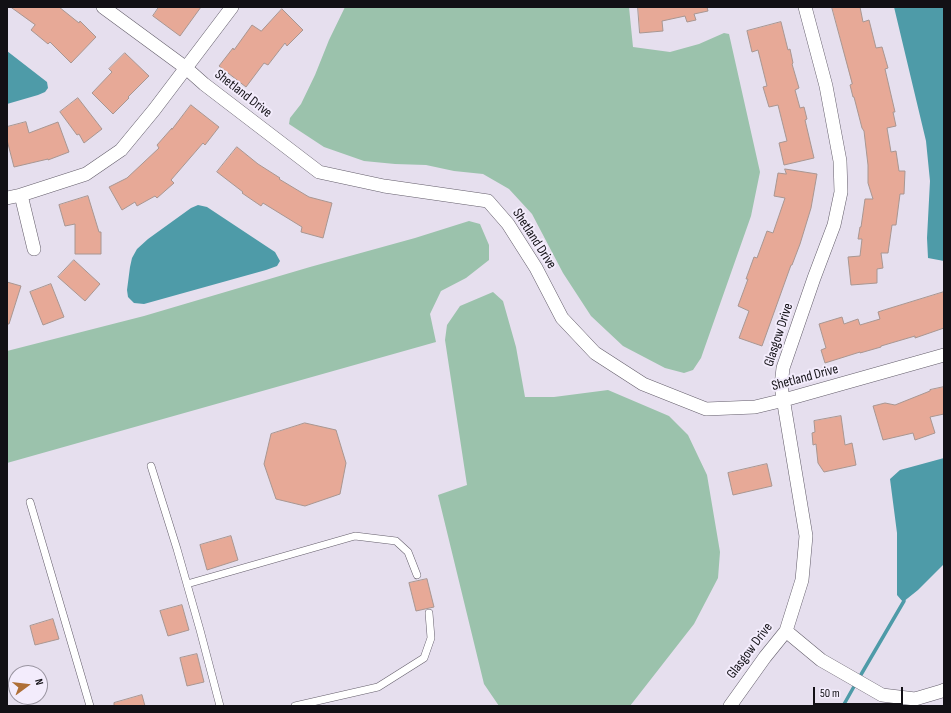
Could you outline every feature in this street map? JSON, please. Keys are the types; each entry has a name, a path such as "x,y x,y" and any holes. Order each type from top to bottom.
{"street":[{"name":"Shetland Drive","path":"103,7 186,68 204,84 319,172 384,186 488,201 508,224 536,268 562,318 595,353 643,384 706,409 755,407 944,355"},
{"path":"7,198 86,174 121,150 232,7"},
{"name":"Glasgow Drive","path":"730,706 765,657 786,631 802,580 806,536 781,386 783,368 834,225 841,192 840,161 826,86 805,7"},
{"path":"21,195 34,249"},
{"path":"786,631 821,660 882,695 915,699 944,690"}],"lane":[{"path":"151,466 187,584 220,706"},
{"path":"30,502 90,706"},
{"path":"187,584 355,536 396,541 408,552 417,575"},
{"path":"295,706 378,687 424,658 431,638 429,613"}],"green space":[{"path":"345,7 629,7 633,47 670,52 699,44 724,33 729,34 760,172 751,216 701,358 693,370 684,373 665,368 623,346 591,316 563,273 532,214 509,189 483,174 454,171 426,165 364,161 324,147 289,124 290,118 301,104 315,75 329,40"},
{"path":"469,221 480,224 489,245 489,260 466,278 441,291 430,314 436,342 7,463 7,351 144,316"},
{"path":"493,292 503,301 516,347 525,397 554,397 608,390 669,416 688,435 707,475 720,552 718,578 694,624 630,706 499,706 484,684 438,495 467,485 445,340 447,325 460,306"}],"water":[{"path":"894,7 944,7 944,261 928,258 927,238 930,181 926,141"},
{"path":"7,51 47,82 48,88 45,92 7,104"},
{"path":"198,205 207,207 275,252 280,261 277,266 144,304 134,303 128,297 127,290 132,258 137,249 148,239 191,208"},
{"path":"944,458 944,564 918,590 903,602 897,595 897,533 890,479 900,470"}],"building":[{"path":"11,7 59,7 79,23 80,21 96,37 71,63 50,42 48,44 31,30 35,25"},
{"path":"159,7 201,7 180,36 153,16"},
{"path":"638,7 707,7 708,11 694,14 696,20 687,22 685,16 662,21 663,31 640,33"},
{"path":"832,7 860,7 863,22 869,20 876,48 882,47 888,68 885,69 895,112 893,112 896,126 887,128 891,152 896,151 899,171 905,171 904,194 900,194 896,225 892,225 888,253 881,253 883,268 877,269 877,283 851,285 848,257 860,256 862,239 858,239 865,199 873,199 868,183 868,165 864,131 853,97 850,85 852,84"},
{"path":"282,9 303,30 287,46 285,43 268,65 264,63 246,87 219,66 233,48 234,50 252,25 261,31"},
{"path":"781,22 788,50 790,49 792,64 799,88 795,90 800,108 804,107 807,119 805,120 814,158 784,165 779,143 787,141 778,105 769,107 763,87 767,86 758,50 752,52 747,31"},
{"path":"125,53 149,76 113,114 92,93 112,72 109,69"},
{"path":"78,98 102,129 84,143 79,134 77,135 60,112"},
{"path":"191,105 219,127 205,145 203,143 171,180 174,183 157,198 155,196 137,206 135,202 122,210 109,187 127,178 159,148 157,145"},
{"path":"26,122 29,133 58,122 69,152 48,160 14,167 7,140 7,127"},
{"path":"237,147 258,164 280,178 279,179 309,197 332,203 323,238 301,232 302,227 263,203 261,206 242,193 243,192 217,172"},
{"path":"785,169 817,174 811,208 800,244 762,346 739,338 749,311 738,306 754,257 757,258 767,231 773,233 785,198 774,196 778,173 786,174"},
{"path":"88,196 99,232 101,232 101,254 75,254 75,224 65,226 59,205"},
{"path":"74,260 100,284 85,301 58,277"},
{"path":"7,282 21,286 9,324 7,324"},
{"path":"51,284 64,317 43,325 30,292"},
{"path":"944,292 944,328 915,338 915,336 825,363 821,350 826,348 819,324 842,317 844,324 858,319 860,325 880,319 878,312"},
{"path":"944,387 944,414 930,417 935,433 915,440 913,433 883,440 873,406 885,403 895,405 930,390"},
{"path":"841,416 845,445 852,443 856,465 824,472 818,463 816,444 813,445 812,433 815,432 814,421"},
{"path":"305,423 336,430 346,463 340,494 305,506 276,499 264,464 271,434"},
{"path":"767,464 772,486 733,495 728,473"},
{"path":"231,536 238,560 207,570 200,545"},
{"path":"427,579 434,607 416,611 409,583"},
{"path":"182,605 189,630 168,636 160,611"},
{"path":"53,619 59,639 35,645 30,626"},
{"path":"197,654 204,682 187,686 180,658"},
{"path":"142,695 145,706 114,706 114,703"}],"waterway":[{"path":"859,678 904,601"},
{"path":"843,706 856,683"}]}
